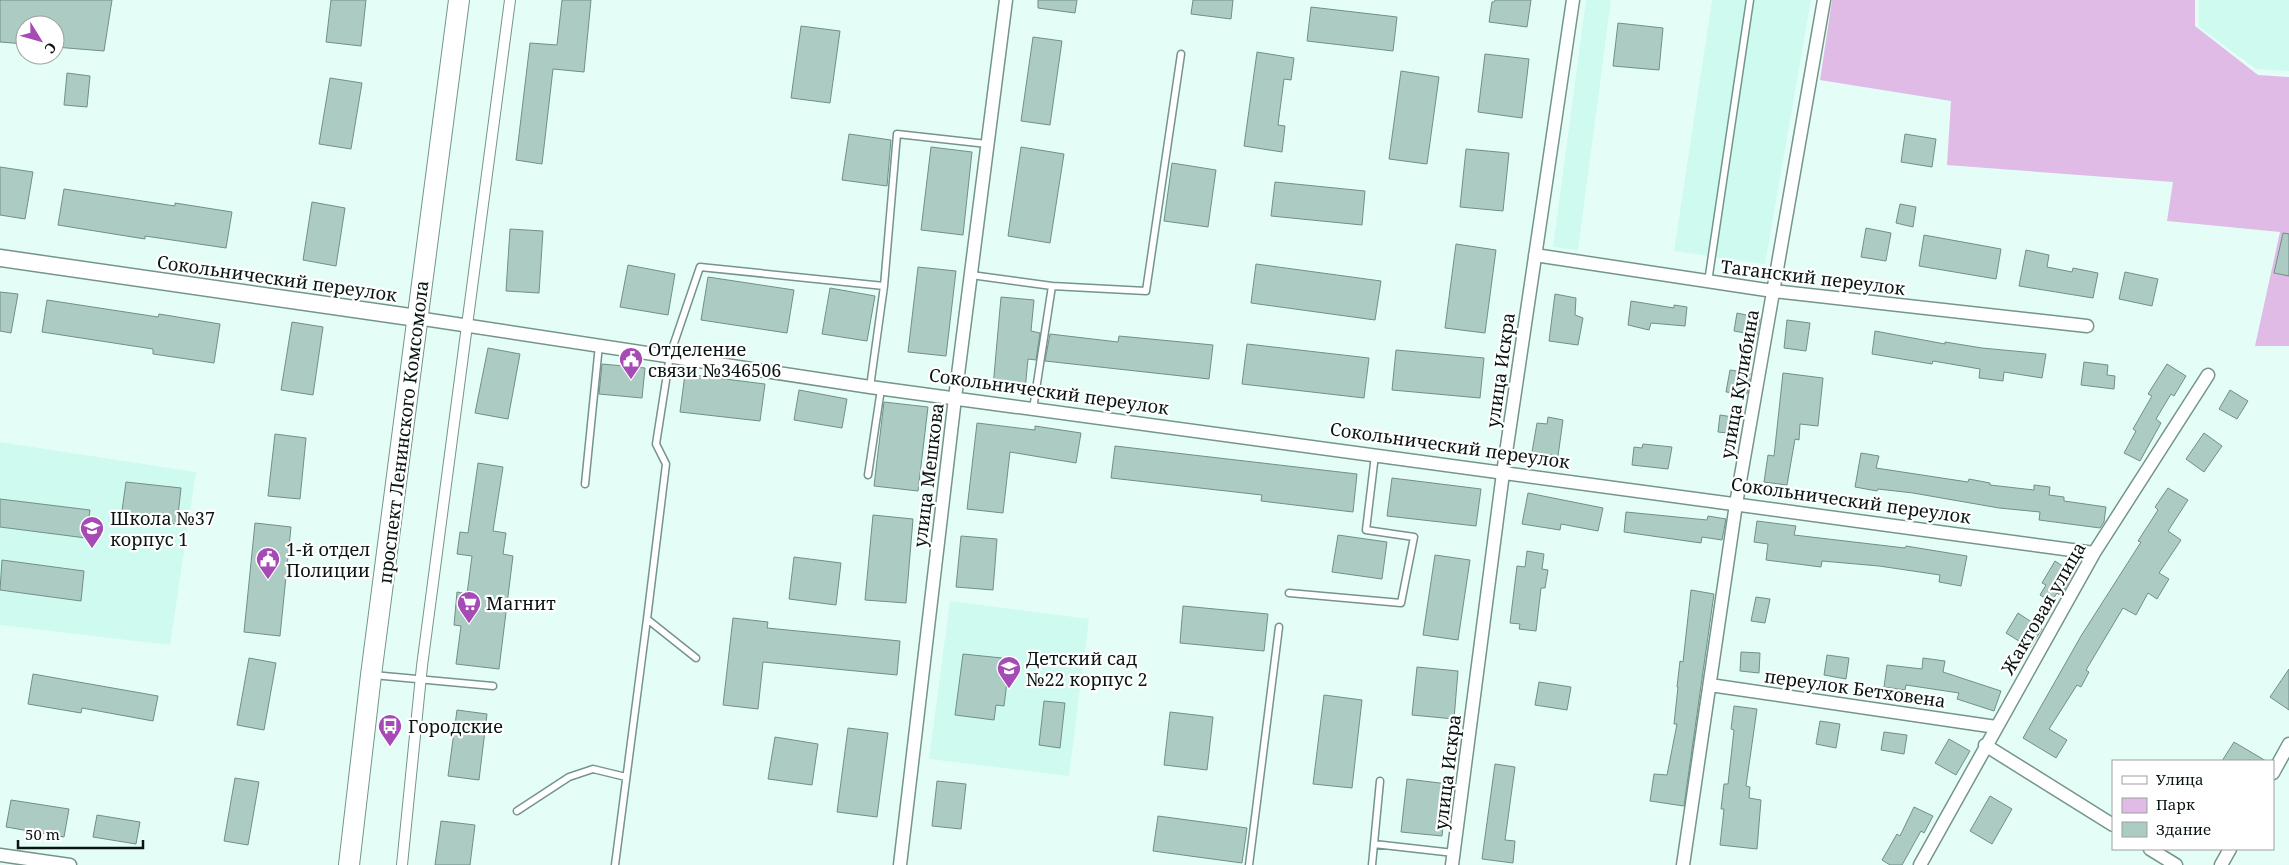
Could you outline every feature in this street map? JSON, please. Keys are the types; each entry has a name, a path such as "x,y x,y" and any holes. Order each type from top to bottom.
{"main road":[{"name":"проспект Ленинского Комсомола","path":"349,865 371,675 459,0"}],"street":[{"path":"402,865 420,680 510,0"},
{"name":"улица Мешкова","path":"900,865 955,398 1006,0"},
{"name":"улица Искра","path":"1453,859 1503,473 1573,0"},
{"name":"улица Кулибина","path":"1683,865 1736,504 1824,0"},
{"name":"Таганский переулок","path":"1535,255 1773,291 2087,326"},
{"name":"Сокольнический переулок","path":"0,258 466,324 875,388 2094,553"},
{"name":"Жактовая улица","path":"1920,865 1985,745 2094,553 2208,375"},
{"name":"переулок Бетховена","path":"1710,685 1996,727"},
{"path":"2274,771 2289,744"},
{"path":"1985,745 2112,824"},
{"path":"2152,850 2176,865"},
{"path":"2221,865 2229,850"},
{"path":"0,855 70,865"}],"lane":[{"path":"1708,282 1750,0"},
{"path":"971,275 1052,286 1146,291 1181,54"},
{"path":"868,475 897,134 988,144"},
{"path":"615,865 666,464 656,444 670,355 700,267 884,286"},
{"path":"1033,409 1052,286"},
{"path":"584,484 599,345"},
{"path":"1289,593 1401,603 1414,537 1366,530 1375,455"},
{"path":"647,619 696,658"},
{"path":"1249,865 1279,626"},
{"path":"371,675 493,686"},
{"path":"517,811 570,777 593,769 626,777"},
{"path":"1372,865 1380,781"},
{"path":"1374,844 1453,859"}],"shaded area":[{"path":"1586,0 1611,0 1578,250 1553,247"},
{"path":"1712,0 1811,0 1765,264 1674,251"},
{"path":"2199,0 2289,0 2289,71 2256,69 2199,27"},
{"name":"Школа №37 корпус 1","path":"0,442 196,472 170,645 0,625"},
{"name":"Детский сад №22 корпус 2","path":"950,601 1089,619 1069,776 929,759"}],"green space":[{"path":"1832,0 2195,0 2195,26 2258,75 2289,77 2289,346 2255,346 2280,232 2167,221 2173,182 1947,165 1951,101 1820,80"}],"building":[{"path":"0,0 112,0 104,51 65,48 65,15 15,15 15,43 0,42"},
{"path":"331,0 366,0 361,46 326,42"},
{"path":"562,0 591,0 584,72 553,69 542,164 516,160 530,43 557,45"},
{"path":"1038,0 1077,0 1075,13 1038,8"},
{"path":"1193,0 1233,0 1231,19 1191,14"},
{"path":"1495,0 1531,0 1527,27 1489,22 1492,2"},
{"path":"1311,7 1397,17 1393,51 1307,41"},
{"path":"1618,23 1663,28 1659,70 1613,66"},
{"path":"801,26 840,31 830,103 791,98"},
{"path":"1033,37 1062,41 1050,125 1021,121"},
{"path":"1257,52 1294,58 1291,80 1284,79 1278,125 1285,126 1282,152 1244,146"},
{"path":"1485,54 1529,59 1522,118 1478,112"},
{"path":"1401,71 1439,77 1427,164 1389,159"},
{"path":"67,73 90,76 87,107 64,105"},
{"path":"330,78 362,83 351,149 319,144"},
{"path":"849,134 891,140 887,186 842,180"},
{"path":"1905,134 1936,139 1932,167 1901,162"},
{"path":"931,147 972,152 963,235 921,230"},
{"path":"1021,147 1064,154 1050,243 1008,236"},
{"path":"1466,149 1509,153 1503,211 1460,207"},
{"path":"1172,163 1216,170 1208,227 1164,221"},
{"path":"0,167 33,172 25,219 0,215"},
{"path":"1275,182 1365,191 1362,225 1271,216"},
{"path":"64,189 175,206 175,203 232,212 226,248 145,236 145,239 58,225"},
{"path":"312,202 345,208 336,266 303,260"},
{"path":"1900,204 1916,207 1913,227 1896,223"},
{"path":"1866,228 1891,233 1886,261 1861,257"},
{"path":"510,229 543,231 539,293 506,291"},
{"path":"2283,233 2289,234 2289,276 2274,273"},
{"path":"1924,235 2001,249 1996,279 1919,266"},
{"path":"1456,244 1496,250 1485,333 1445,328"},
{"path":"2026,250 2049,255 2047,267 2072,272 2073,268 2098,273 2093,298 2019,286"},
{"path":"1256,264 1381,281 1375,320 1251,303"},
{"path":"628,265 675,274 668,315 620,307"},
{"path":"918,267 956,271 946,356 908,352"},
{"path":"2125,272 2158,279 2152,306 2119,299"},
{"path":"708,277 794,290 787,333 701,320"},
{"path":"830,288 875,296 867,341 822,334"},
{"path":"0,292 18,294 11,333 0,331"},
{"path":"1555,294 1576,298 1575,315 1583,318 1578,345 1549,341"},
{"path":"1001,297 1034,300 1031,331 1040,333 1036,360 1028,359 1025,390 993,387"},
{"path":"47,300 158,317 159,314 220,324 214,363 153,354 153,349 42,332"},
{"path":"1631,301 1674,308 1674,305 1687,307 1685,326 1651,323 1649,330 1628,325"},
{"path":"1737,313 1760,318 1757,335 1734,331"},
{"path":"1787,320 1810,323 1806,351 1784,348"},
{"path":"292,322 323,327 313,395 281,390"},
{"path":"1875,331 1945,344 1945,342 1982,348 2046,354 2042,378 2004,372 2003,381 1979,378 1980,369 1933,361 1932,364 1872,354"},
{"path":"1050,334 1118,342 1119,336 1213,345 1209,379 1045,361"},
{"path":"1247,344 1369,358 1364,398 1242,384"},
{"path":"488,348 520,354 508,419 475,413"},
{"path":"1396,350 1484,358 1480,398 1392,390"},
{"path":"2084,362 2108,365 2107,375 2115,376 2114,389 2081,385"},
{"path":"602,364 645,368 642,398 599,394"},
{"path":"2167,364 2186,376 2174,396 2171,394 2156,419 2161,423 2140,461 2124,453 2136,431 2133,429 2152,396 2148,394"},
{"path":"1730,370 1750,373 1747,394 1726,392"},
{"path":"1783,373 1823,378 1818,426 1800,424 1799,440 1795,439 1787,485 1764,482 1768,455 1774,456"},
{"path":"685,374 765,384 760,421 680,412"},
{"path":"799,390 847,399 842,428 794,420"},
{"path":"2230,390 2248,401 2237,419 2219,409"},
{"path":"884,402 928,407 918,491 874,486"},
{"path":"1720,415 1739,418 1737,434 1718,432"},
{"path":"1548,417 1563,420 1558,456 1532,452 1537,423 1547,424"},
{"path":"977,423 1035,430 1035,426 1081,433 1076,463 1010,452 1003,513 967,509"},
{"path":"2204,433 2222,446 2204,472 2186,459"},
{"path":"275,434 306,438 300,499 268,496"},
{"path":"1643,444 1672,447 1668,469 1632,465 1634,447 1642,448"},
{"path":"1115,446 1357,474 1353,512 1261,501 1262,495 1111,478"},
{"path":"1861,453 1879,456 1876,468 1968,482 1969,479 1990,483 1990,485 2034,490 2034,485 2050,487 2049,495 2064,497 2064,501 2106,507 2104,522 2100,528 2039,520 2040,512 1999,508 1913,493 1878,489 1877,491 1855,487"},
{"path":"478,463 503,467 493,531 506,533 503,554 513,556 499,669 456,664 461,626 454,625 457,592 467,594 472,556 457,554 460,532 468,533"},
{"path":"1392,478 1481,489 1476,526 1387,516"},
{"path":"126,482 181,488 177,524 121,518"},
{"path":"2168,488 2188,500 2168,531 2181,540 2159,573 2169,579 2157,599 2148,593 2136,615 2123,608 2086,670 2089,672 2081,687 2077,685 2049,729 2067,740 2056,758 2023,738 2081,636 2141,542 2138,541 2158,510 2155,507"},
{"path":"1528,493 1603,508 1598,531 1561,524 1560,530 1522,524"},
{"path":"0,499 90,510 86,538 0,527"},
{"path":"1626,512 1707,520 1708,516 1726,519 1722,540 1702,537 1701,543 1624,532"},
{"path":"873,515 913,519 906,603 865,600"},
{"path":"1757,521 1796,526 1794,535 1905,548 1906,546 1967,556 1961,586 1939,582 1940,575 1879,566 1822,561 1821,567 1766,560 1768,544 1754,542"},
{"name":"1-й отдел Полиции","path":"255,523 291,527 280,636 244,632"},
{"path":"1338,535 1387,542 1382,579 1332,572"},
{"path":"961,536 997,539 993,590 956,587"},
{"path":"1527,551 1544,554 1542,569 1548,570 1545,588 1541,588 1536,631 1519,629 1520,624 1510,623 1517,566 1525,567"},
{"path":"1435,555 1470,560 1458,640 1423,635"},
{"path":"794,557 841,563 836,605 789,599"},
{"path":"2,560 84,571 81,601 0,590"},
{"path":"2055,561 2073,573 2061,596 2057,593 2051,602 2040,595 2046,585 2042,583"},
{"path":"1691,590 1714,594 1684,806 1650,801 1654,774 1667,775 1677,724 1674,724 1677,687 1680,661 1683,662"},
{"path":"1756,597 1770,599 1765,623 1751,621"},
{"path":"1183,606 1268,614 1264,651 1180,643"},
{"path":"2018,613 2042,629 2030,648 2006,633"},
{"path":"733,618 768,622 767,628 900,641 897,675 763,662 758,709 723,705"},
{"path":"1741,652 1760,653 1759,673 1740,671"},
{"path":"963,654 1002,658 1000,673 1008,674 1004,706 996,705 994,720 955,715"},
{"path":"1827,655 1849,658 1846,679 1824,675"},
{"path":"249,658 276,663 264,730 237,725"},
{"path":"1923,658 1945,661 1943,672 2001,691 1994,711 1957,699 1959,693 1906,685 1905,690 1884,687 1887,665 1922,669"},
{"path":"1417,667 1458,671 1454,719 1412,715"},
{"path":"2289,669 2289,710 2270,697"},
{"path":"33,674 158,696 153,721 82,708 81,713 28,704"},
{"path":"1539,682 1571,687 1567,710 1535,705"},
{"path":"1324,695 1362,700 1352,788 1313,784"},
{"path":"1044,701 1065,703 1060,748 1039,745"},
{"path":"1734,706 1757,709 1746,786 1750,787 1749,798 1761,800 1757,849 1720,845 1724,809 1721,809 1724,784 1728,784 1734,730 1731,729"},
{"path":"457,710 487,714 479,780 448,776"},
{"path":"1170,712 1213,717 1207,770 1164,765"},
{"path":"1820,721 1840,724 1836,748 1816,744"},
{"path":"848,728 888,733 877,817 837,812"},
{"path":"1884,732 1907,735 1904,754 1881,750"},
{"path":"775,737 818,744 812,785 768,779"},
{"path":"1949,739 1970,751 1956,775 1935,763"},
{"path":"2234,742 2264,760 2223,760"},
{"path":"1495,764 1515,767 1505,840 1515,841 1513,863 1482,859"},
{"path":"235,778 259,782 248,845 224,841"},
{"path":"1407,779 1448,784 1442,836 1401,832"},
{"path":"937,781 966,784 961,829 932,826"},
{"path":"1990,796 2012,809 1992,844 1970,831"},
{"path":"11,800 69,809 64,837 6,827"},
{"path":"1914,807 1933,816 1924,833 1921,831 1902,865 1890,865 1882,860 1897,834 1900,836"},
{"path":"97,815 140,822 136,844 93,837"},
{"path":"1158,816 1247,828 1242,863 1153,851"},
{"path":"441,821 475,825 470,865 435,865"}],"place":[{"name":"Отделение связи №346506","path":"631,380"},
{"name":"Школа №37 корпус 1","path":"92,549"},
{"name":"1-й отдел Полиции","path":"268,580"},
{"name":"Магнит","path":"469,624"},
{"name":"Детский сад №22 корпус 2","path":"1009,689"},
{"name":"Городские","path":"390,747"}]}
